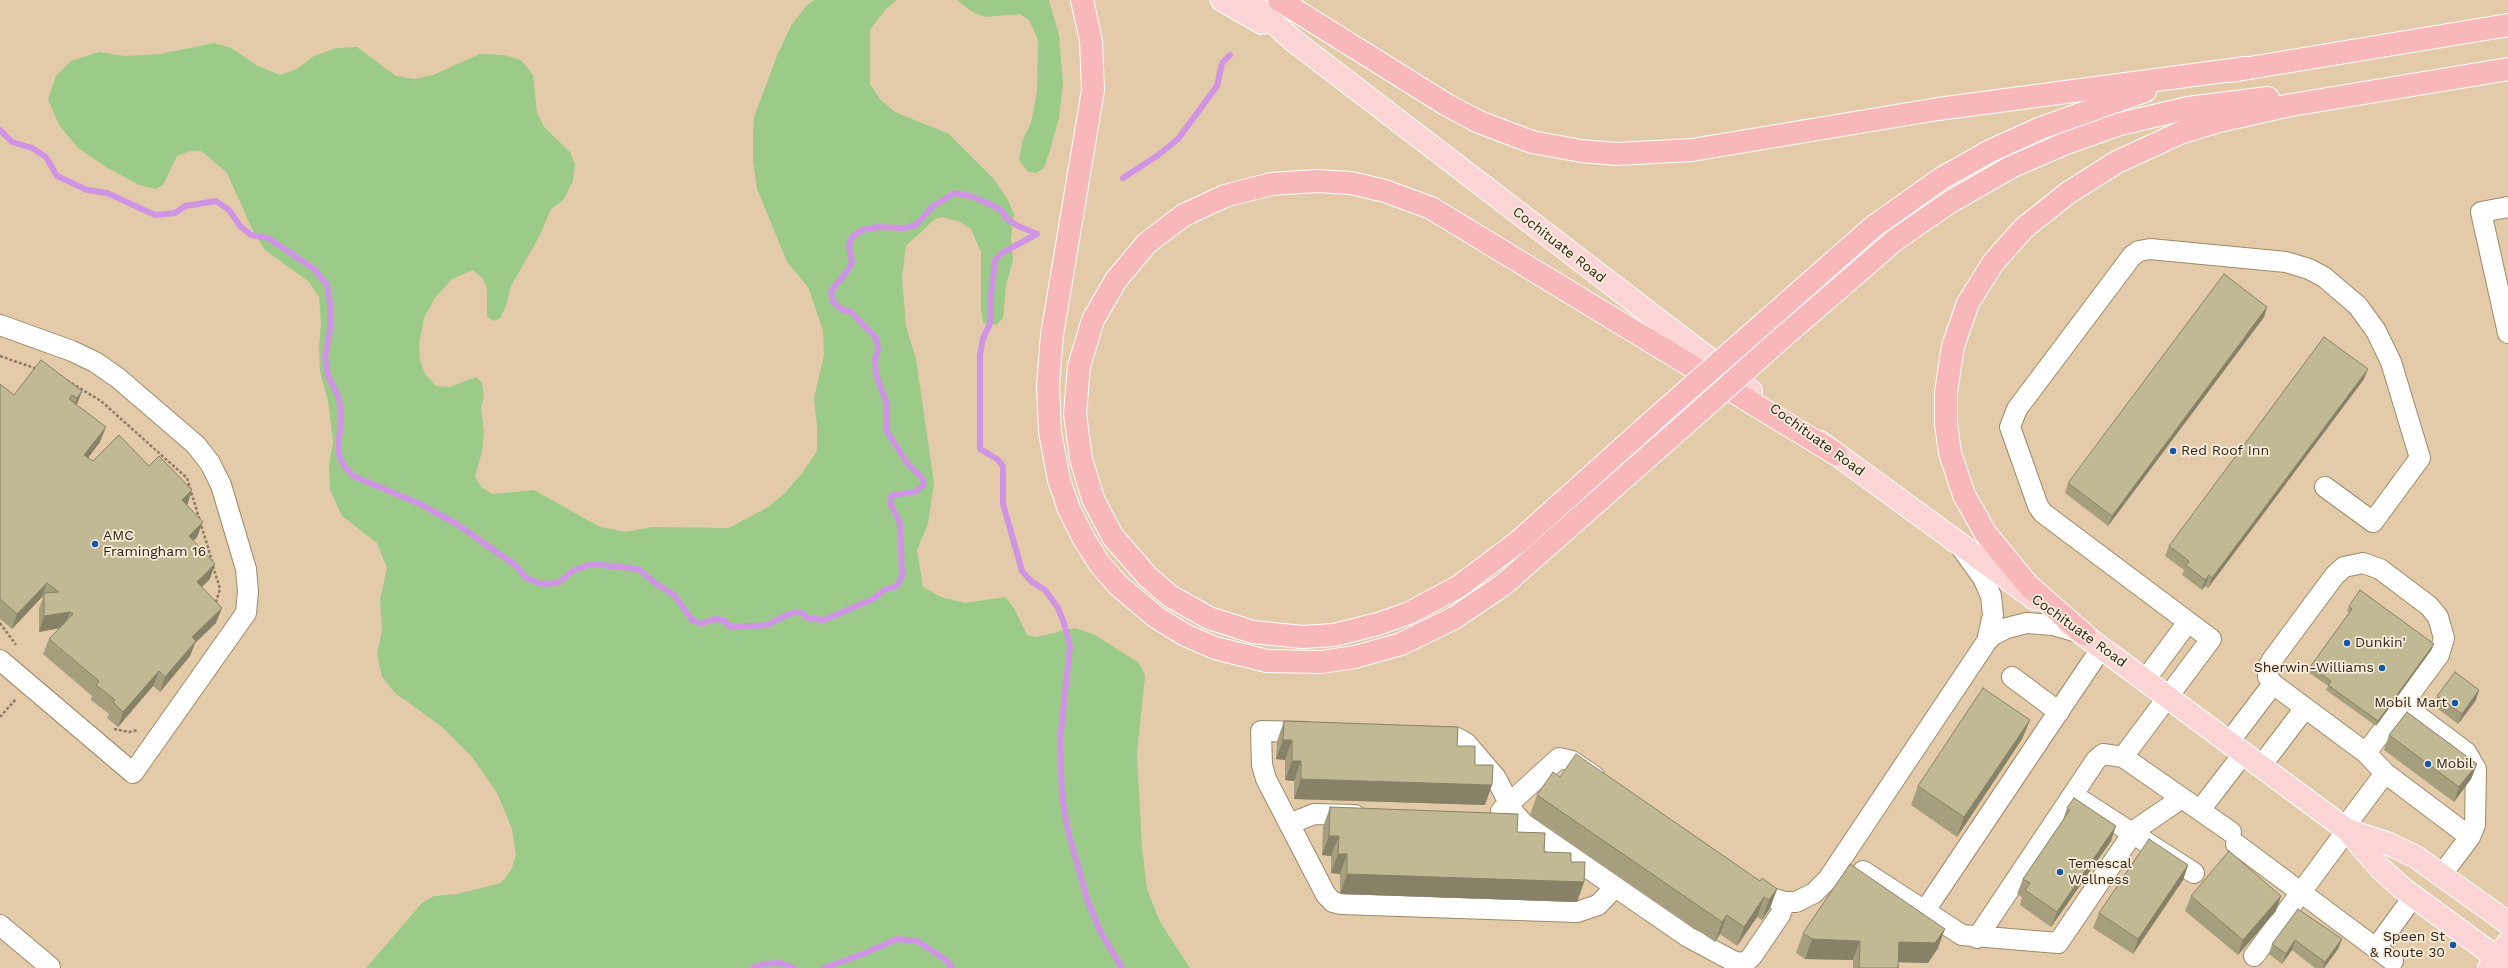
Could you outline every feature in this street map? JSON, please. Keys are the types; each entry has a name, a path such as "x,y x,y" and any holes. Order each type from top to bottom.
{"highway":[{"path":"1082,0 1091,41 1093,90 1052,334 1048,385 1050,432 1062,488 1084,538 1100,563 1118,585 1156,617 1185,635 1215,648 1267,661 1321,662 1354,657 1402,644 1454,618 1503,585 1882,250 1909,230 1980,184 2045,151 2120,124 2188,108 2238,101 2364,91"},
{"path":"1279,0 1447,105 1479,122 1532,142 1581,152 1617,154 1692,150 1938,109 2246,68 2508,25"},
{"path":"1836,454 1436,210 1385,191 1351,184 1317,181 1270,184 1225,196 1184,216 1147,243 1116,280 1093,320 1079,366 1075,414 1081,459 1093,499 1113,537 1142,572 1170,596 1209,618 1253,632 1302,637 1349,632 1392,620 1458,587 1518,542 1664,411 1764,323 1887,216 1927,188 1973,160 2030,133 2080,112 2166,85 2246,68"},
{"path":"2084,634 2028,584 1994,545 1978,523 1958,482 1948,438 1946,392 1953,346 1968,303 1993,263 2024,228 2068,193 2117,162 2164,140 2219,121 2364,91 2508,69"}],"main road":[{"name":"Cochituate Road","path":"1222,0 1294,41"},
{"name":"Cochituate Road","path":"1248,0 1294,41 1738,382 2084,634 2346,829 2380,868 2413,897 2500,959"},
{"name":"Cochituate Road","path":"2346,829 2402,850 2442,874 2508,923"}],"lane":[{"path":"2508,207 2482,212 2508,333"},
{"path":"2123,757 2212,639 2040,510 2010,431 2011,422 2017,409 2132,256 2139,251 2150,249 2286,262 2309,269 2324,277 2358,306 2376,331 2391,362 2420,458 2372,522 2325,487"},
{"path":"0,325 72,351 95,362 118,378 196,445 210,463 223,493 246,569 248,591 246,613 133,773 0,660"},
{"path":"1756,887 1774,899 1785,902 1803,899 1820,888 1828,879 1987,641 1993,615 1991,596 1970,558 1951,538"},
{"path":"2366,753 2441,651 2443,631 2438,617 2429,606 2380,569 2363,563 2344,567 2335,574 2270,663 2267,672 2273,684 2366,753 2385,773 2470,837"},
{"path":"2145,680 2188,622"},
{"path":"1987,641 2007,628 2027,623 2053,625 2084,634"},
{"path":"1924,912 2102,648"},
{"path":"2012,677 2058,712"},
{"path":"2200,810 2273,684"},
{"path":"2402,704 2466,752 2475,764 2476,819 2470,837 2442,874"},
{"path":"2261,766 2305,708"},
{"path":"1325,733 1262,731 1260,758 1263,773 1326,895 1338,903 1577,912 1598,905 1615,887"},
{"path":"1412,736 1452,737 1466,743 1496,778 1516,817 1524,824 1688,937 1740,963 1752,956 1780,915 1785,902"},
{"path":"1977,938 2099,757 2108,753 2123,757 2200,810 2301,893 2393,961"},
{"path":"1483,819 1494,816 1559,758 1572,761 1611,788"},
{"path":"2254,956 2301,893 2385,773"},
{"path":"2073,795 2194,873"},
{"path":"1863,871 1956,933 1977,938 2058,943 2132,834 2140,825 2182,798"},
{"path":"1289,824 1314,814 1374,815"},
{"path":"2376,948 2413,897"},
{"path":"0,925 50,967"}],"path":[{"path":"0,356 41,370"},
{"path":"61,377 101,401 187,478 220,589 215,606 222,609"},
{"path":"0,623 20,649"},
{"path":"0,717 18,695"},
{"path":"110,726 115,730 129,732 145,729"}],"green space":[{"path":"815,0 897,0 886,9 870,30 870,84 880,99 895,112 949,134 994,179 1008,200 1014,214 1011,239 1013,260 1006,286 1003,318 996,325 983,323 981,309 981,252 971,229 958,221 942,217 935,219 906,246 902,277 906,326 916,359 934,483 928,524 917,550 923,587 941,597 965,603 1005,597 1014,608 1027,635 1037,637 1075,628 1095,635 1139,663 1145,676 1137,754 1142,847 1147,889 1160,922 1190,968 366,968 422,903 434,896 458,894 501,883 511,870 516,855 512,829 497,793 472,757 441,726 395,693 382,677 377,653 382,631 380,600 387,568 377,543 342,516 330,490 329,464 333,442 328,401 320,371 319,346 321,323 319,297 309,282 265,250 252,229 227,173 201,151 191,151 177,156 163,185 155,189 139,185 106,167 78,148 59,125 48,99 56,76 71,61 99,52 125,56 160,54 214,43 231,48 258,66 280,75 297,69 314,56 336,48 357,47 396,76 414,79 433,75 480,54 504,55 521,60 533,75 537,113 544,127 570,152 575,164 573,181 564,199 551,209 540,235 511,286 506,306 500,318 494,321 487,317 487,289 483,279 473,270 452,279 435,298 424,318 419,344 420,360 425,374 436,386 450,387 476,377 482,383 484,397 481,407 484,432 482,452 475,476 481,487 492,494 534,490 600,527 626,532 652,527 729,528 768,507 785,493 803,472 817,451 817,427 814,398 824,355 823,330 808,287 787,262 757,189 753,162 754,117 778,53 792,24 808,4"},
{"path":"957,0 1049,0 1059,35 1063,83 1059,118 1049,153 1044,168 1036,173 1028,172 1019,160 1023,139 1031,123 1037,92 1038,40 1029,20 1020,14 986,17 974,13"}],"building":[{"path":"2224,274 2267,307 2112,516 2068,483"},
{"path":"2324,337 2368,369 2212,578 2209,575 2205,580 2186,565 2189,561 2169,546"},
{"name":"AMC Framingham 16","path":"41,360 82,391 77,398 72,395 69,399 106,427 84,455 93,461 119,435 149,466 159,456 192,490 182,500 203,522 189,536 215,564 197,582 222,608 192,637 196,641 165,677 159,671 123,712 113,702 115,700 96,685 99,681 49,639 73,614 70,612 44,616 44,593 59,592 47,583 17,614 0,599 0,384 14,395"},
{"name":"Sherwin-Williams","path":"2360,590 2434,644 2378,721 2328,685 2331,681 2310,667 2352,609 2349,606"},
{"path":"2455,672 2479,690 2462,714 2437,696"},
{"path":"1983,688 2030,720 1964,817 1918,786"},
{"path":"2407,712 2477,764 2459,787 2389,735"},
{"path":"1284,721 1458,727 1457,746 1475,746 1475,765 1493,765 1492,785 1301,779 1301,761 1292,761 1292,740 1283,740"},
{"path":"1576,754 1760,881 1762,878 1777,889 1769,900 1764,897 1744,927 1727,915 1722,922 1537,795 1553,772 1560,777"},
{"name":"Temescal Wellness","path":"2074,798 2116,826 2057,912 2025,890 2030,883 2023,879 2070,810 2067,808"},
{"path":"1330,807 1518,814 1517,832 1545,833 1544,852 1571,853 1571,862 1585,862 1584,882 1347,874 1347,854 1338,854 1339,836 1329,836"},
{"path":"2149,839 2188,865 2138,939 2099,913"},
{"path":"2229,851 2281,896 2243,940 2191,896"},
{"path":"1850,864 1945,929 1935,943 1899,942 1898,968 1859,968 1860,941 1812,939 1803,933"},
{"path":"2298,909 2342,939 2325,962 2295,940 2286,954 2272,944"}],"waterway":[{"path":"1123,178 1157,156 1178,139 1217,86 1222,63 1230,55"},
{"path":"0,130 12,142 32,148 46,157 57,176 87,190 107,193 155,215 175,213 185,206 216,201 229,210 240,226 251,235 268,238 314,269 327,285 330,303 330,329 325,357 328,376 339,398 341,416 338,453 344,466 353,476 420,504 455,523 515,565 526,578 541,584 558,583 574,570 592,564 638,569 655,583 674,595 692,620 701,624 714,619 723,620 731,627 767,625 789,614 800,612 808,618 824,620 873,599 884,590 897,586 902,576 900,523 890,503 892,495 915,492 924,485 922,478 907,463 886,430 886,402 876,375 875,360 878,349 876,338 850,311 844,311 833,302 831,291 848,270 852,262 849,246 852,237 862,230 878,227 905,228 916,225 932,207 954,193 970,196 987,203 1001,210 1007,219 1018,226 1037,234"},
{"path":"1037,234 1002,253 995,260 990,303 991,317 989,326 983,338 980,355 980,449 997,459 1003,466 1003,504 1022,571 1032,582 1045,590 1058,608 1064,623 1070,646 1060,740 1062,797 1068,831 1087,899 1101,933 1122,968"},
{"path":"824,968 863,954 897,939 917,941 946,960 952,968"},
{"path":"753,968 763,964 780,963 794,968"}],"place":[{"name":"Red Roof Inn","path":"2173,451"},
{"name":"AMC Framingham 16","path":"95,544"},
{"name":"Dunkin'","path":"2347,643"},
{"name":"Sherwin-Williams","path":"2382,668"},
{"name":"Mobil Mart","path":"2455,703"},
{"name":"Mobil","path":"2428,764"},
{"name":"Temescal Wellness","path":"2060,872"},
{"name":"Speen St & Route 30","path":"2453,945"}]}
